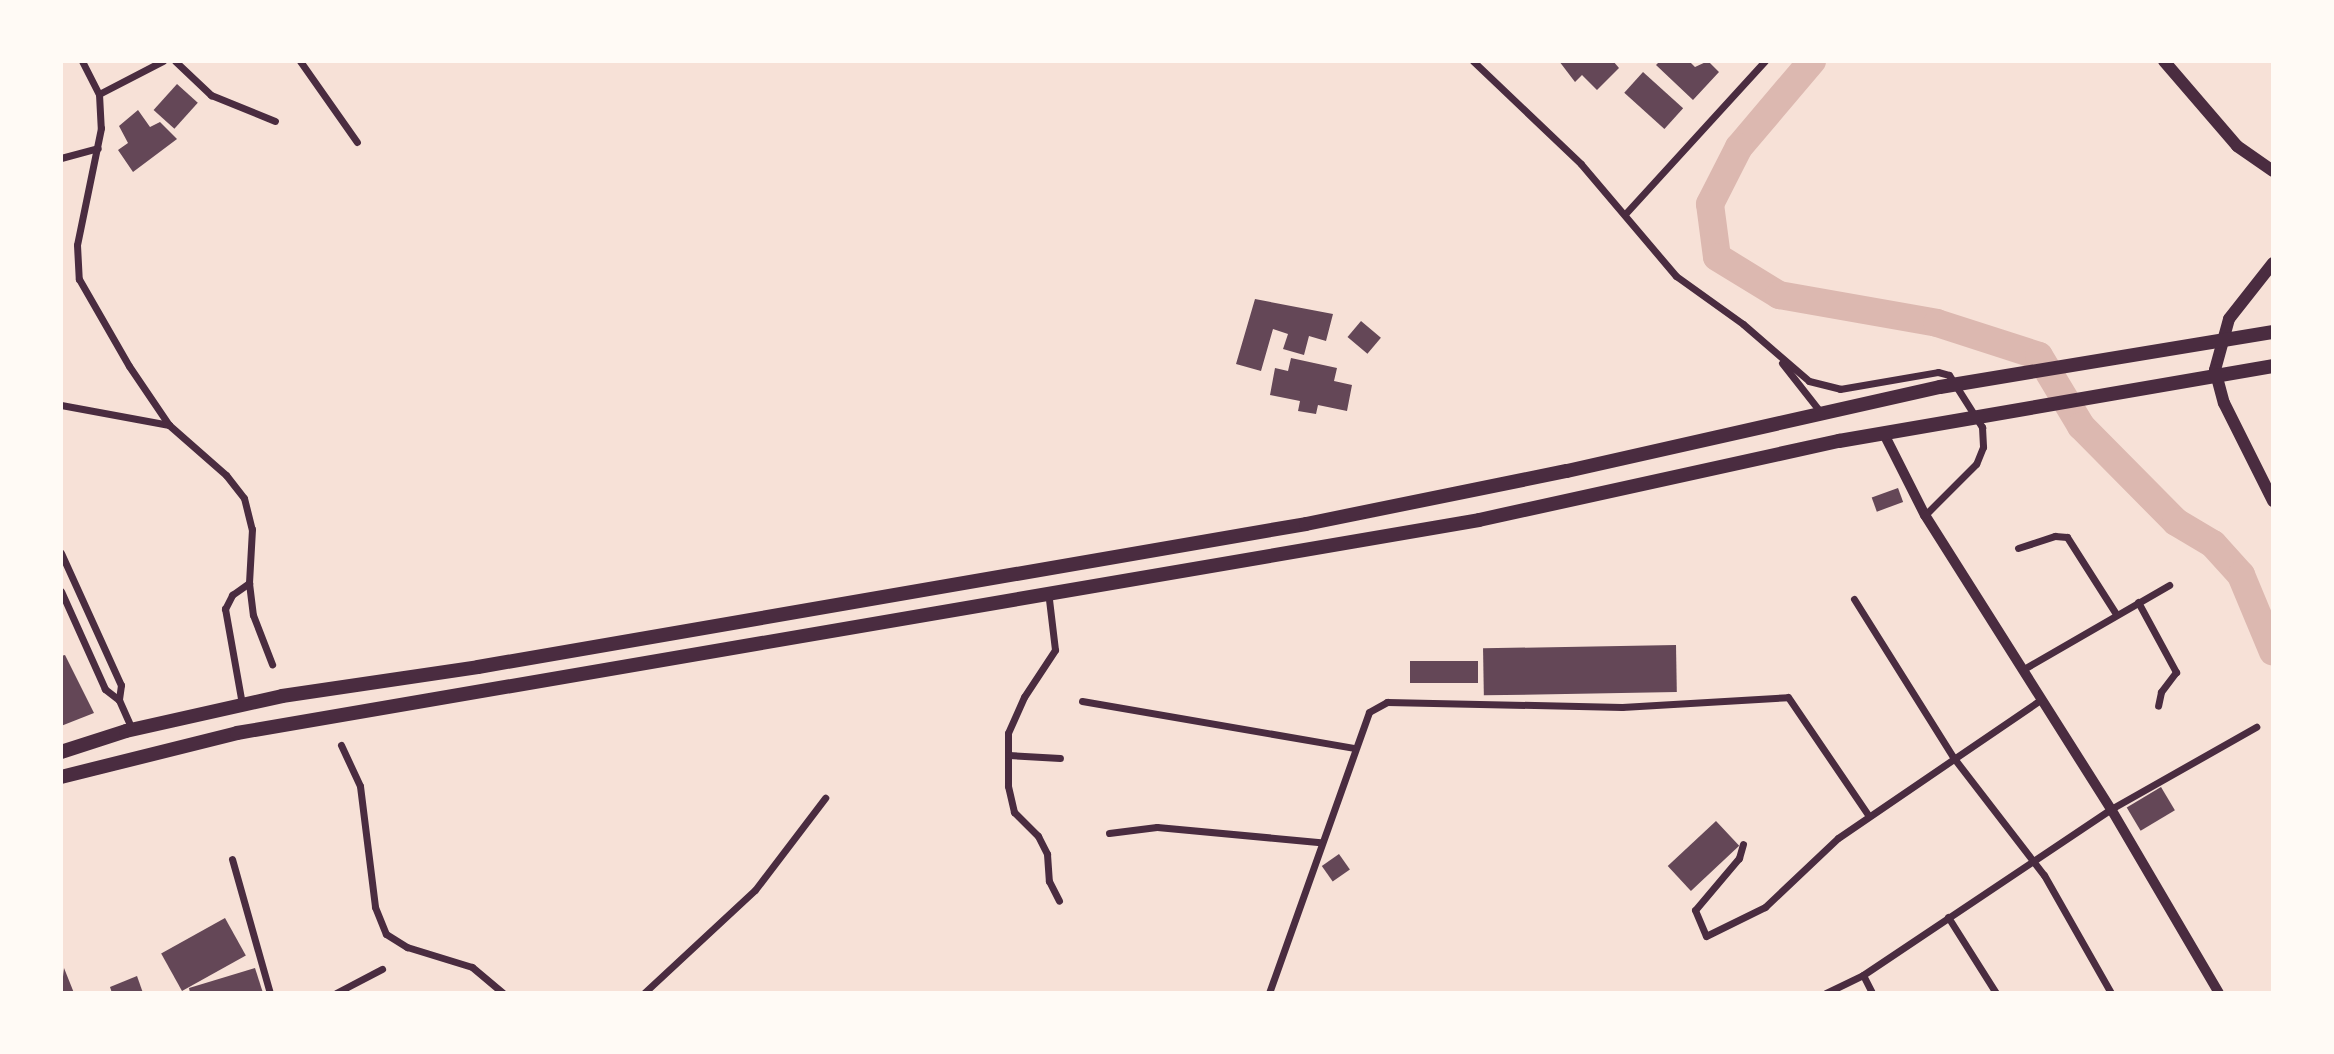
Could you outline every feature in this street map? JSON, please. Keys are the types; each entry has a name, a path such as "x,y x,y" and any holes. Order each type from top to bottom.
{"highway":[{"path":"61,752 132,729 242,704 1133,553 1567,471 1940,387 2267,333"},
{"path":"61,776 237,733 554,681 1139,575 1479,520 1884,434 2266,368"},
{"path":"1133,553 1139,575"}],"main road":[{"path":"2164,61 2237,146 2273,171"},
{"path":"2273,263 2229,320 2215,370 2224,403 2273,501"}],"street":[{"path":"82,61 99,94 98,148 77,245 79,279 129,366 169,425 226,475 244,498 253,528 248,583 253,615 272,664"},
{"path":"99,94 163,61"},
{"path":"175,61 211,95 275,121"},
{"path":"300,61 357,142"},
{"path":"1473,61 1626,213 1654,254 1676,276 1822,387 1860,387 1938,372 1949,375 1982,427 1983,447 1976,464 1925,515"},
{"path":"1626,213 1765,61"},
{"path":"61,158 98,148"},
{"path":"1767,345 1823,414"},
{"path":"61,405 169,425"},
{"path":"1884,434 1925,515 2040,701 2111,809 2220,993"},
{"path":"2018,548 2054,536 2067,537 2116,614"},
{"path":"61,553 121,685 119,700"},
{"path":"242,704 225,609 232,595 248,583"},
{"path":"2022,670 2169,585"},
{"path":"61,591 105,689 119,700 132,729"},
{"path":"1048,591 1055,650 1013,718 1007,733 1010,802 1022,823 1038,836 1048,860 1049,881 1059,901"},
{"path":"1854,599 1953,757 2032,862 2111,993"},
{"path":"2138,602 2176,672 2161,692 2158,706"},
{"path":"1269,993 1320,842 1369,712 1387,702 1622,707 1784,696 1802,712 1869,816"},
{"path":"1082,701 1355,748"},
{"path":"1744,844 1740,858 1695,911 1706,936 1765,907 1828,846 1953,757 2040,701"},
{"path":"1826,993 1863,975 2111,809 2256,727"},
{"path":"341,745 360,786 375,907 386,934 407,947 472,967 503,993"},
{"path":"1009,755 1060,758"},
{"path":"644,993 755,890 825,798"},
{"path":"1109,832 1157,827 1320,842"},
{"path":"232,859 270,993"},
{"path":"1948,917 1996,993"},
{"path":"336,993 383,969"},
{"path":"1863,975 1872,993"}],"building":[{"path":"1559,61 1613,61 1619,68 1597,90 1582,75 1575,82"},
{"path":"1660,61 1689,61 1695,67 1708,61 1719,72 1693,100 1656,65"},
{"path":"1643,72 1683,108 1664,129 1624,93"},
{"path":"177,84 198,103 174,129 154,110"},
{"path":"138,110 150,127 160,122 177,139 133,172 118,150 128,143 119,126"},
{"path":"1255,299 1333,314 1326,341 1309,336 1304,355 1283,349 1288,334 1273,329 1261,371 1236,364"},
{"path":"1361,321 1381,338 1367,354 1348,337"},
{"path":"1291,358 1337,368 1334,381 1352,385 1347,411 1318,405 1316,414 1298,411 1300,401 1270,395 1275,368 1288,371"},
{"path":"1898,488 1903,502 1877,512 1872,498"},
{"path":"1676,645 1677,692 1484,695 1483,648"},
{"path":"65,655 94,713 61,726 61,656"},
{"path":"1410,661 1478,661 1478,683 1410,683"},
{"path":"2161,787 2175,810 2141,831 2127,808"},
{"path":"1716,821 1739,846 1691,891 1668,866"},
{"path":"1339,854 1350,870 1333,882 1322,866"},
{"path":"225,918 246,956 182,991 161,953"},
{"path":"64,968 74,993 61,993"},
{"path":"255,968 263,993 190,993 189,988"},
{"path":"137,976 143,993 112,993 110,987"}],"waterway":[{"path":"1812,61 1739,147 1710,204 1717,257 1779,295 1937,323 2039,356 2081,426 2176,522 2213,544 2241,575 2273,652"}]}
